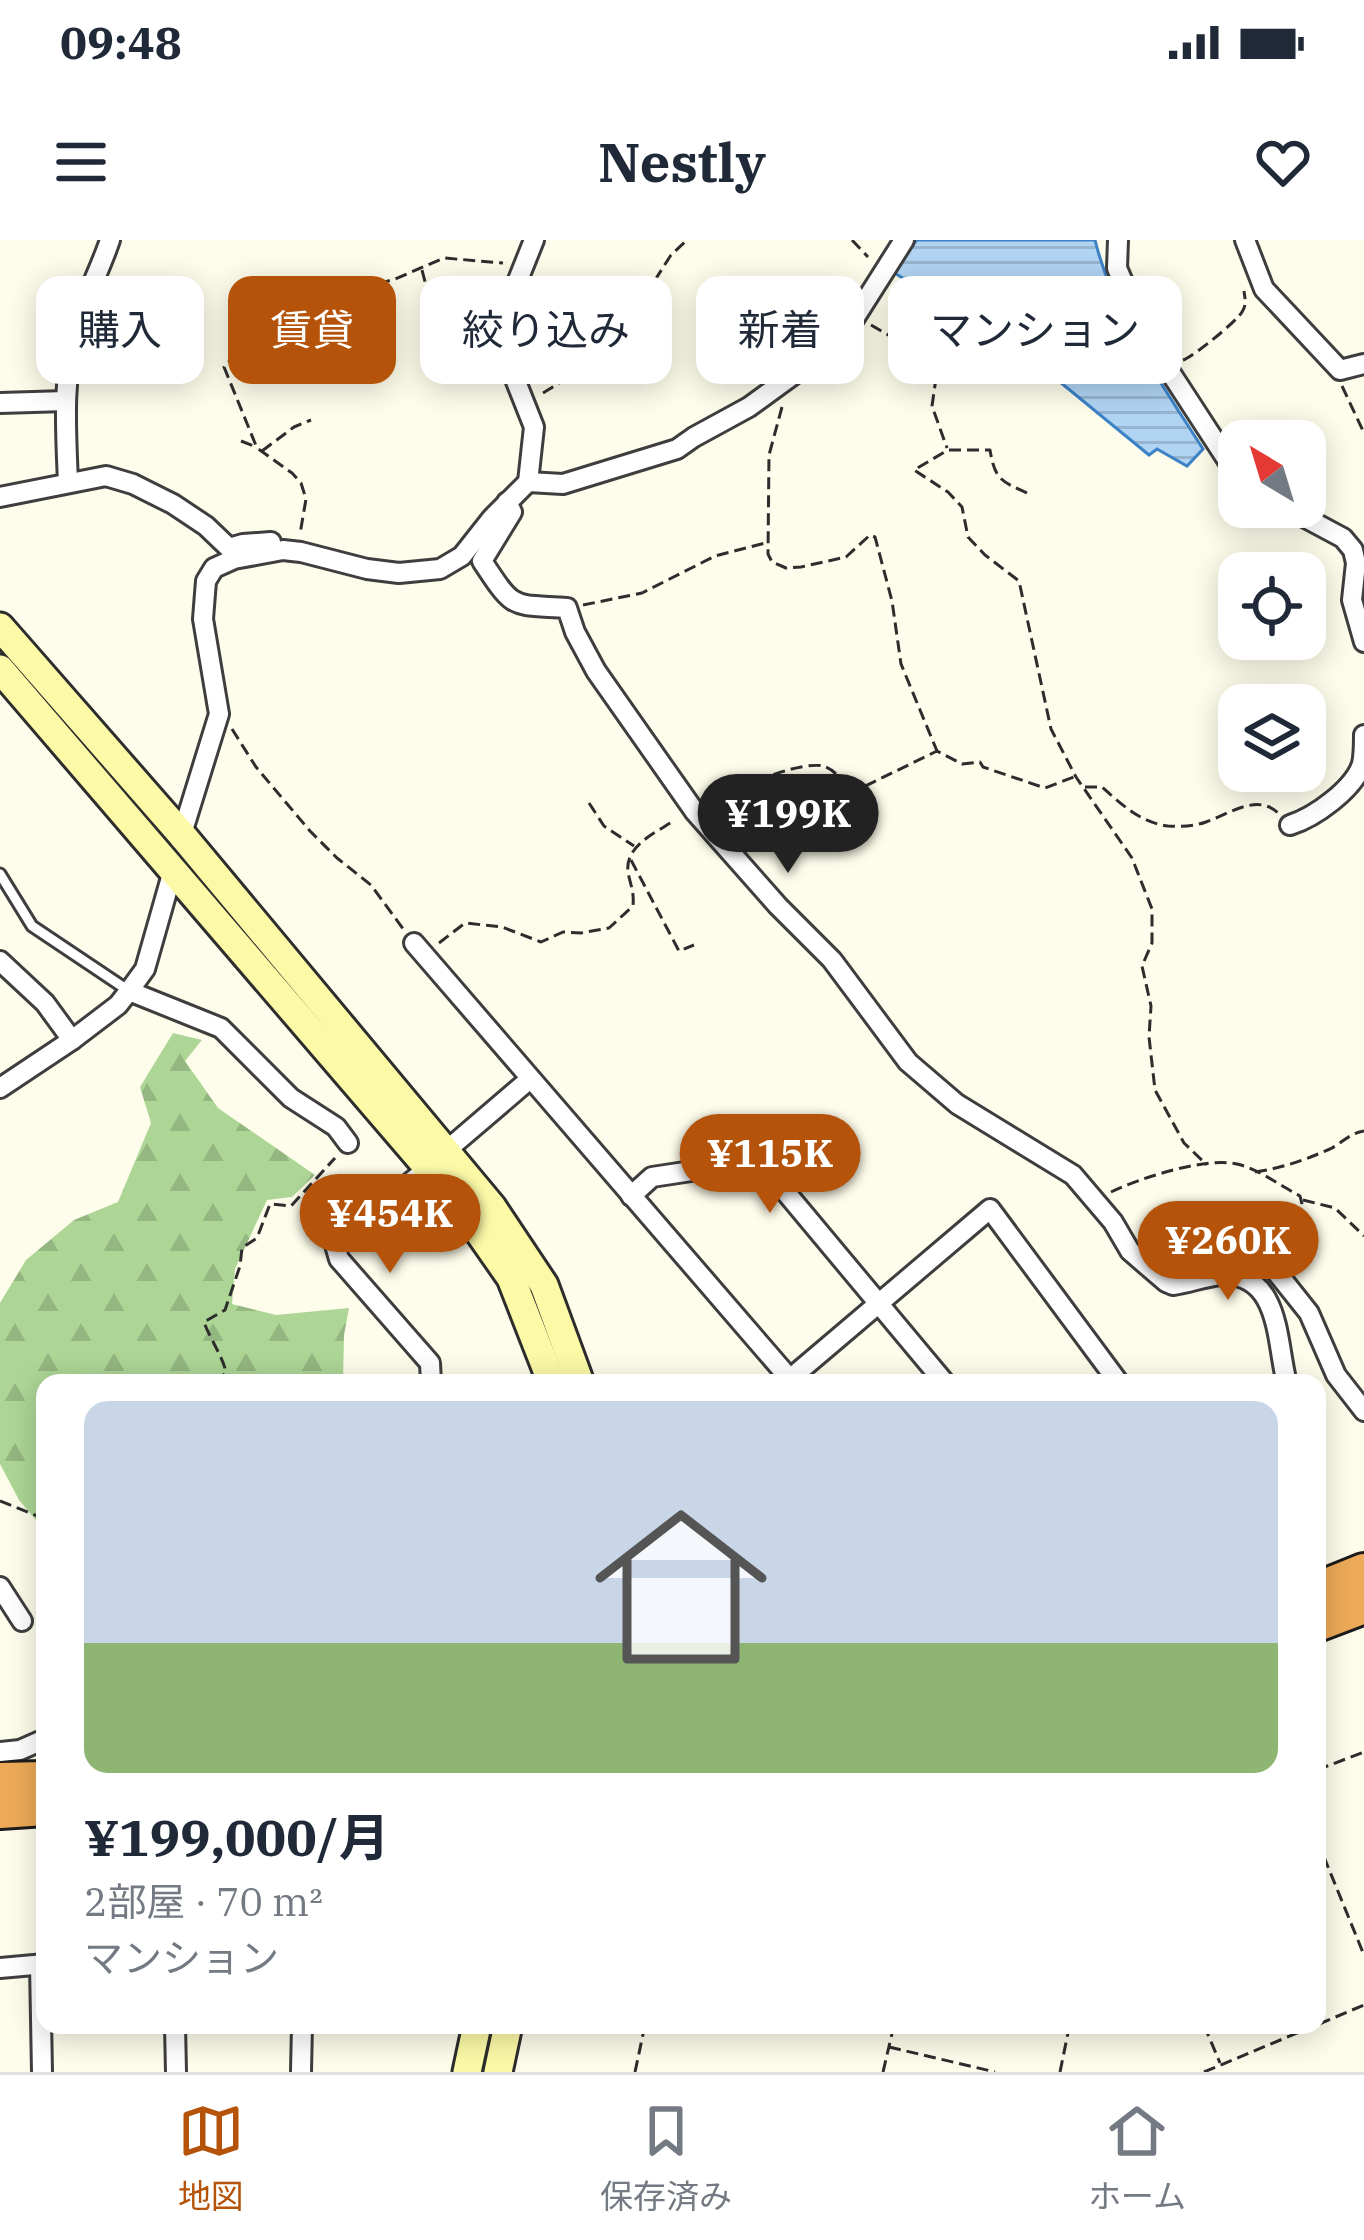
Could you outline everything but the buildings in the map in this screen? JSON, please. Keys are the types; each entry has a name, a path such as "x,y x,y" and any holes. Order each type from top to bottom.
{"highway":[{"path":"1326,1587 1364,1572"},
{"path":"1326,1620 1364,1605"},
{"path":"0,1781 36,1780"},
{"path":"0,1810 36,1808"}],"street":[{"path":"68,483 67,374 76,326 110,240"},
{"path":"0,497 106,476 133,484 189,515 229,548 243,544 300,547 352,566 399,573 440,569 462,556 529,482 534,428 513,374 504,315 534,240"},
{"path":"864,302 904,240"},
{"path":"1118,240 1121,276"},
{"path":"1245,240 1264,289 1340,370 1364,364"},
{"path":"529,482 563,484 677,449 782,384"},
{"path":"1176,384 1218,446"},
{"path":"0,403 66,401"},
{"path":"507,502 512,512 482,561 512,601 567,608 596,671 695,812 832,960 908,1062 957,1103 1082,1184 1130,1251 1166,1282 1173,1285 1228,1276 1259,1290 1276,1318 1285,1374"},
{"path":"1324,528 1353,550 1352,600 1364,642"},
{"path":"0,1088 118,1005 145,969 219,714 203,619 206,581 214,568 234,560 300,547"},
{"path":"0,627 182,835 437,1159 460,1205 511,1278 548,1374"},
{"path":"0,669 173,871 437,1159 492,1207 544,1285 577,1374"},
{"path":"1290,825 1330,804 1359,770 1364,735"},
{"path":"419,949 782,1374"},
{"path":"0,961 45,1003 72,1040"},
{"path":"129,992 221,1028 291,1098 336,1127 348,1143"},
{"path":"431,1374 430,1363 339,1258 335,1245 530,1079"},
{"path":"632,1196 652,1177 744,1163 763,1165 937,1374"},
{"path":"796,1374 990,1210 1112,1374"},
{"path":"1155,1270 1232,1251 1265,1260 1309,1313 1336,1375 1364,1412"},
{"path":"0,1587 22,1621"},
{"path":"0,1752 36,1743"},
{"path":"0,1968 36,1965"},
{"path":"42,2034 42,2072"},
{"path":"175,2034 176,2072"},
{"path":"301,2072 302,2034"},
{"path":"466,2072 475,2034"},
{"path":"498,2072 506,2034"}],"lane":[{"path":"0,874 32,926 129,992"}],"path":[{"path":"524,400 554,389 586,360 596,344 630,319 670,255 687,240"},
{"path":"852,240 882,272"},
{"path":"396,279 444,258 506,263 520,271"},
{"path":"421,268 423,276"},
{"path":"1182,360 1239,316 1245,302 1240,274"},
{"path":"864,321 938,364 932,406 948,450"},
{"path":"1340,370 1342,388 1364,434"},
{"path":"231,384 260,450"},
{"path":"787,384 769,455 767,543 772,562 786,568 846,557 870,535 875,537 902,664 937,751 962,764 980,762 1045,788 1076,777"},
{"path":"260,450 311,420"},
{"path":"241,441 301,483 306,499 300,547"},
{"path":"1027,493 1004,482 994,471 990,451 948,450 914,470 948,492 962,507 968,536 1019,581 1051,729 1076,777 1132,858 1152,909 1152,943 1142,966 1151,1006 1155,1090 1184,1143 1207,1165"},
{"path":"567,608 642,593 715,556 767,543"},
{"path":"219,714 310,831 371,885 419,949 466,923 502,927 533,942 563,932 609,928 634,906 627,874 635,847 688,812 717,801 758,793 808,821"},
{"path":"742,795 746,786 756,782 820,765 836,772 849,794 937,751"},
{"path":"1083,788 1102,787 1130,811 1166,826 1200,825 1258,804 1269,804 1290,825"},
{"path":"589,803 604,826 635,847"},
{"path":"629,858 679,951 694,945"},
{"path":"1254,1172 1284,1168 1364,1131"},
{"path":"224,1374 224,1363 204,1322 225,1310 242,1248 257,1238 270,1204 292,1206 348,1143"},
{"path":"1095,1200 1138,1180 1237,1163 1300,1196 1302,1226"},
{"path":"1301,1200 1335,1208 1364,1236"},
{"path":"0,1501 36,1516"},
{"path":"1326,1767 1364,1752"},
{"path":"1326,1862 1364,1955"},
{"path":"1326,2021 1364,2005"},
{"path":"634,2072 643,2034"},
{"path":"884,2072 892,2034"},
{"path":"1060,2072 1068,2034"},
{"path":"1208,2034 1220,2064"},
{"path":"1204,2072 1294,2034"},
{"path":"889,2048 995,2072"}],"green space":[{"path":"173,1033 202,1040 185,1061 218,1108 315,1175 292,1197 267,1200 235,1269 232,1304 276,1315 349,1308 343,1374 36,1374 36,1520 0,1464 0,1303 26,1260 74,1220 118,1202 151,1123 140,1087"}],"water":[{"path":"917,240 1095,240 1106,276 899,276 890,270"},
{"path":"1062,384 1161,384 1203,449 1187,466 1157,449 1149,455"}]}
